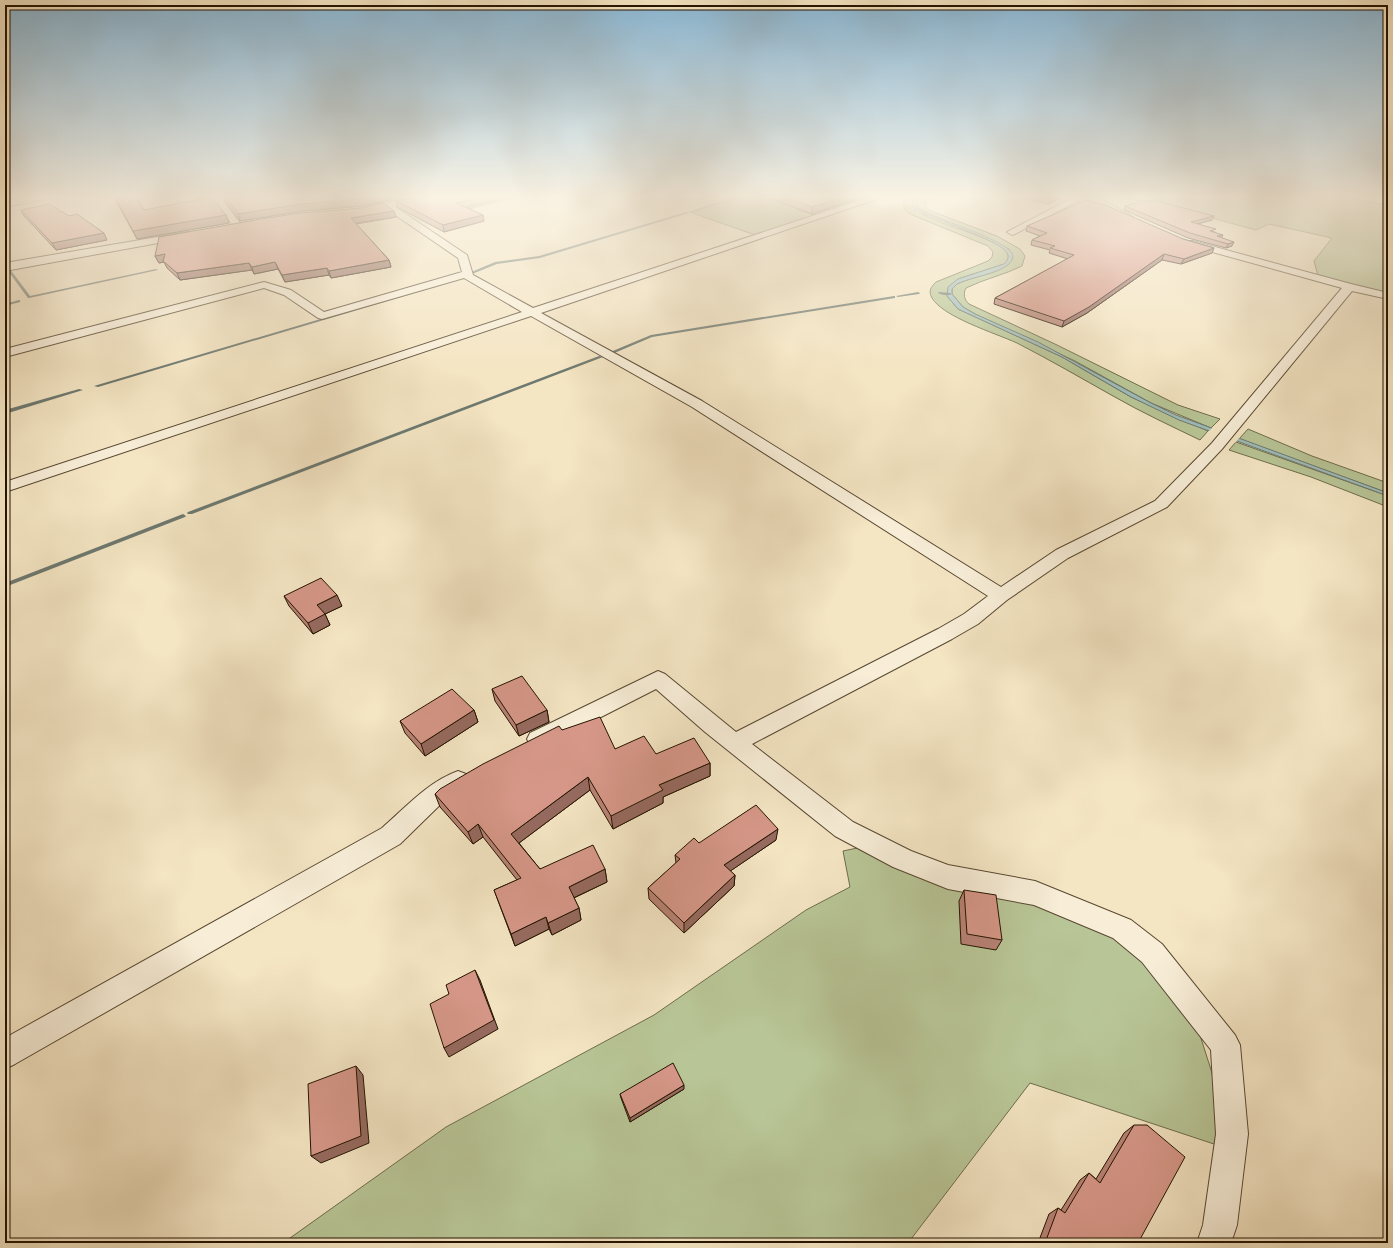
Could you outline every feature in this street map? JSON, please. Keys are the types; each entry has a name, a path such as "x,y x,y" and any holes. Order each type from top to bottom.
{"street":[{"path":"5,267 72,255"},
{"path":"459,255 462,257 468,277 697,404 1001,596"},
{"path":"5,487 701,255"},
{"path":"1233,255 1349,287 1388,296"},
{"path":"5,353 264,285 277,287 291,294 322,316 467,274"},
{"path":"735,743 945,634 971,619 1001,596 1062,554 1161,504 1217,446 1349,287"},
{"path":"518,749 658,679 713,726 844,829 902,859 948,877 1035,893 1122,928 1152,953 1225,1045 1232,1134 1220,1225 1214,1243"},
{"path":"5,1054 391,836 436,794 478,769"}],"green space":[{"path":"992,255 1008,255 1008,259 1004,264 958,279 947,296 958,309 1062,357 1131,397 1208,431 1200,440 1156,419 1017,343 958,318 947,312 932,298 930,293 931,287 936,282 988,261"},
{"path":"1012,255 1025,256 1022,266 966,288 964,296 966,301 969,304 1057,345 1178,405 1220,419 1211,428 1151,403 1075,361 975,314 963,307 952,294 952,289 957,284 1001,268 1008,264 1013,258"},
{"path":"1319,255 1388,255 1388,289 1384,292 1318,276 1314,261"},
{"path":"1248,429 1312,456 1388,483 1388,493 1239,439"},
{"path":"1236,442 1388,496 1388,507 1311,477 1229,450"},
{"path":"862,847 1021,899 1115,933 1144,956 1198,1029 1220,1098 1220,1146 1030,1083 908,1243 283,1243 446,1127 654,1015 806,910 850,887 843,851"}],"water":[{"path":"1013,255 1012,260 1004,267 991,273 957,284 952,289 952,294 963,307 975,314 1038,342 1176,415 1388,493 1388,496 1179,420 1131,397 1062,357 958,309 947,296 948,287 958,279 1004,264 1008,259 1008,256"}],"pier":[{"path":"1213,427 1240,437 1235,443 1207,433"}],"building":[{"path":"165,255 385,255 389,260 329,271 327,268 282,275 275,262 252,267 249,263 177,273 163,261"},
{"path":"1074,255 1162,255 1089,307 1064,321 995,298"},
{"path":"1169,255 1194,255 1184,259"},
{"path":"321,578 337,595 317,605 325,614 308,623 284,596"},
{"path":"522,676 547,710 516,725 492,689"},
{"path":"452,689 474,710 421,744 400,721"},
{"path":"600,717 615,749 644,736 656,754 694,738 710,763 659,785 663,790 611,816 588,777 511,834 540,869 593,845 605,869 569,887 579,908 548,923 546,917 511,934 494,890 521,878 478,824 468,832 435,794 440,789 483,764 559,726 562,730"},
{"path":"756,805 778,829 724,865 735,875 684,923 648,888 680,859 675,855 694,838 699,843"},
{"path":"964,890 996,895 1002,940 967,934"},
{"path":"475,970 494,1020 444,1048 430,1004 449,994 446,985"},
{"path":"673,1063 684,1085 630,1118 620,1094"},
{"path":"356,1066 361,1136 311,1156 308,1084"},
{"path":"1134,1125 1147,1125 1185,1157 1138,1243 1045,1243 1058,1208 1065,1213 1089,1173 1100,1183"}],"waterway":[{"path":"471,273 496,263 545,255"},
{"path":"9,270 29,297 156,270"},
{"path":"96,386 460,279"},
{"path":"898,296 918,293"},
{"path":"940,293 950,294"},
{"path":"610,353 651,336 894,297"},
{"path":"5,305 19,301"},
{"path":"190,513 601,357"},
{"path":"5,412 81,390"},
{"path":"5,585 183,516"}]}
